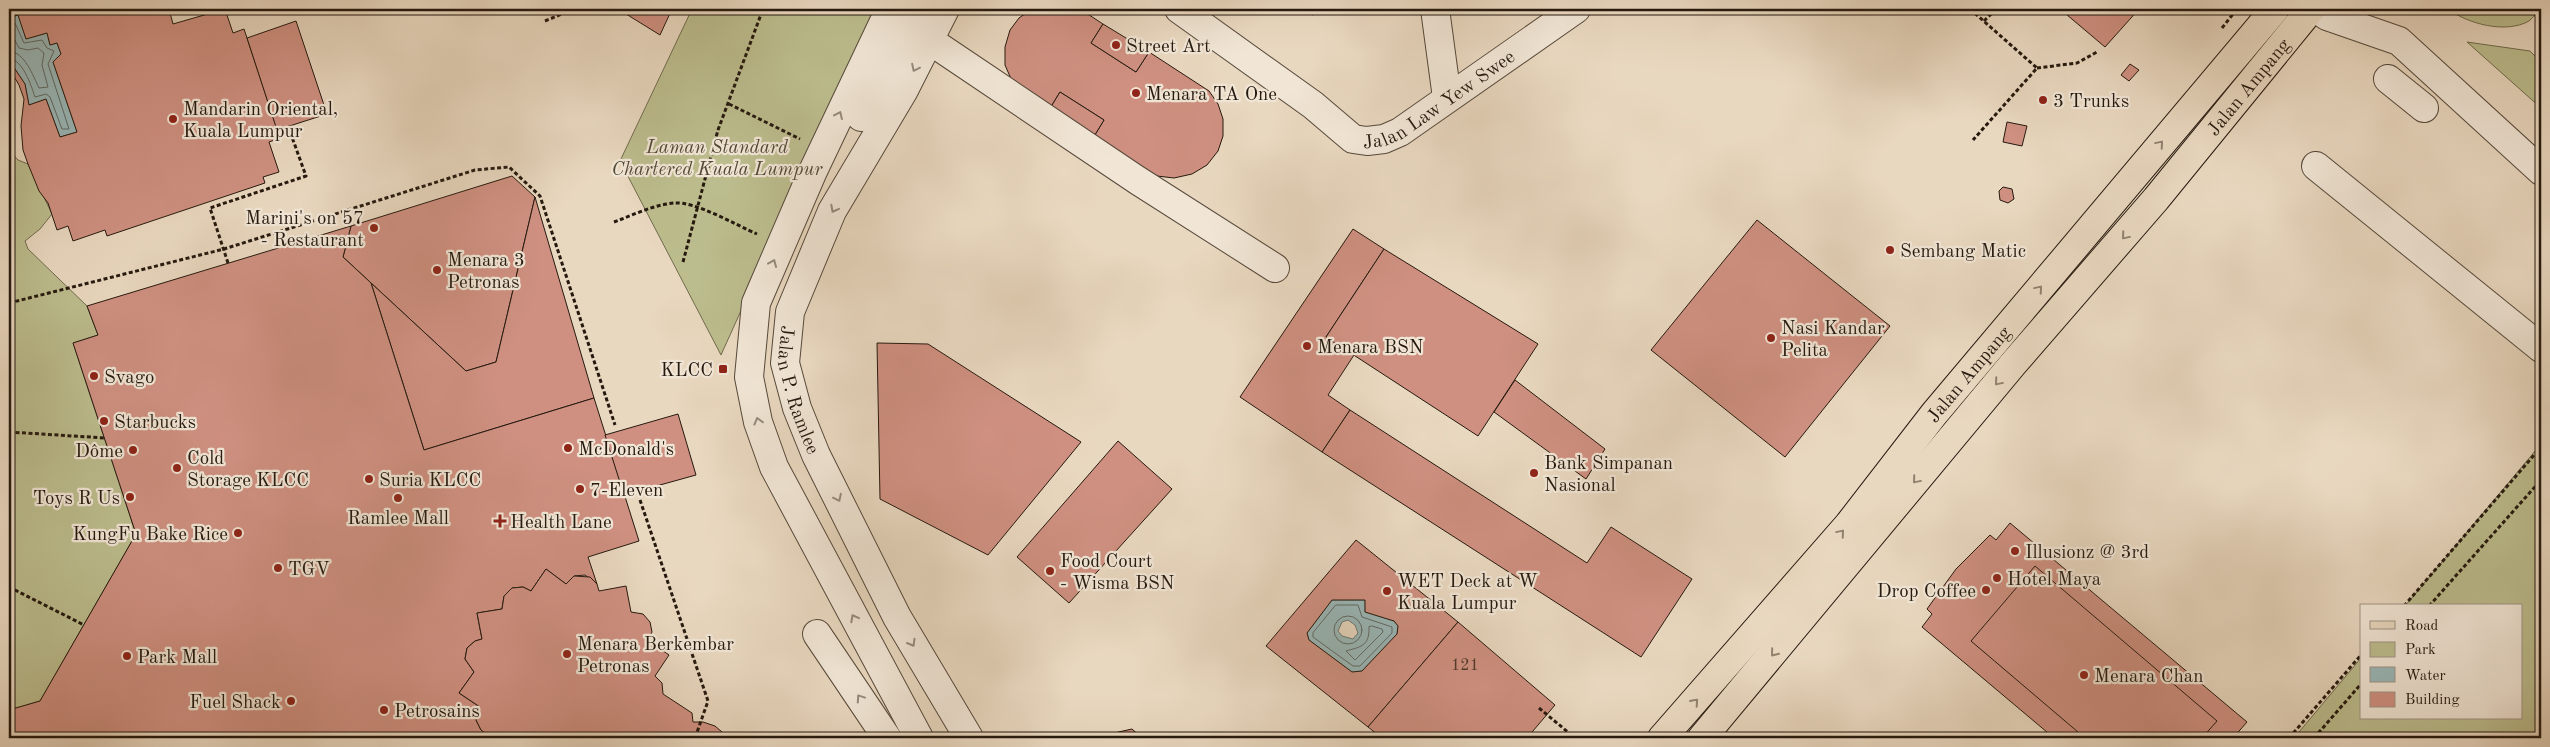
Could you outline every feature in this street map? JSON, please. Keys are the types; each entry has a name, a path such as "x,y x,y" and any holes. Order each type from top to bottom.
{"main road":[{"name":"Jalan Ampang","path":"1662,738 1849,524 1934,414 2275,9"},
{"name":"Jalan Ampang","path":"1702,738 2013,364 2156,199 2311,9"}],"street":[{"name":"Jalan P. Ramlee","path":"890,9 813,171 756,303 749,378 758,422 774,467 918,738"},
{"path":"861,117 921,9"},
{"name":"Jalan P. Ramlee","path":"945,9 904,90 832,211 790,312 785,363 797,408 825,472 897,617 969,738"},
{"name":"Jalan Law Yew Swee","path":"1179,9 1313,105 1353,139 1367,141 1384,139 1400,132 1576,9"},
{"path":"1435,9 1448,98"},
{"path":"2317,9 2327,16 2399,41 2541,171"},
{"path":"929,40 1130,175 1275,268"},
{"path":"2388,79 2424,108"},
{"path":"2316,166 2541,348"},
{"path":"817,634 887,738"}],"path":[{"path":"684,262 718,130 763,9"},
{"path":"1970,9 2037,68"},
{"path":"1984,21 1996,9"},
{"path":"544,21 569,11"},
{"path":"1973,140 2037,68 2077,63 2097,52"},
{"path":"729,104 805,141"},
{"path":"228,264 210,208 306,176 288,126"},
{"path":"9,303 224,249 475,170 509,167 540,196 615,425"},
{"path":"614,222 653,208 675,203 697,208 760,236"},
{"path":"9,432 105,438"},
{"path":"2406,604 2541,447"},
{"path":"2431,604 2541,480"},
{"path":"640,500 708,701 696,738"},
{"path":"9,587 84,625"},
{"path":"2289,738 2360,656"},
{"path":"2314,738 2360,685"},
{"path":"1539,708 1575,738"}],"green space":[{"name":"Laman Standard Chartered Kuala Lumpur","path":"692,9 877,9 721,355 620,161"},
{"path":"2448,9 2540,9 2529,21 2520,25 2499,27 2476,23"},
{"path":"2467,42 2530,51 2541,62 2541,108"},
{"path":"9,150 18,160 28,164 52,214 40,229 25,241 28,249 87,306 98,335 73,343 136,534 40,701 9,710"},
{"path":"2541,444 2541,738 2294,738 2360,659 2360,720 2522,720 2522,604 2407,604"}],"water":[{"path":"18,15 26,39 47,33 50,45 57,43 61,54 53,62 77,132 60,137 46,99 29,105 25,84 9,60 9,18"},
{"path":"1332,600 1365,600 1365,612 1394,621 1398,626 1397,634 1362,671 1352,672 1309,640 1307,633","holes":["1348,620 1355,625 1358,633 1353,639 1342,636 1338,631 1342,622"]}],"building":[{"name":"Mandarin Oriental, Kuala Lumpur","path":"9,9 169,9 173,24 225,9 233,33 244,29 247,38 280,138 269,142 279,172 263,177 265,183 107,236 105,230 73,241 68,226 57,230 48,203 39,191 28,164 23,150 21,126 24,99 19,85 9,68 9,60 25,84 29,105 46,99 60,137 77,132 53,62 61,54 57,43 50,45 47,33 26,39 18,15 9,18"},
{"path":"618,9 672,9 660,35"},
{"name":"Menara TA One","path":"1032,9 1080,9 1103,24 1091,43 1136,72 1149,52 1209,91 1218,104 1223,119 1223,136 1218,151 1207,165 1192,174 1174,178 1157,176 1093,138 1104,120 1060,92 1049,110 1012,81 1005,65 1005,47 1010,30 1019,18"},
{"path":"1302,9 1318,9 1313,15"},
{"path":"2060,9 2139,9 2105,47"},
{"path":"296,21 327,114 277,130 247,38"},
{"path":"1103,24 1149,52 1136,72 1091,43"},
{"path":"2130,64 2139,70 2129,81 2121,75"},
{"path":"1060,92 1104,120 1093,138 1049,110"},
{"path":"2007,122 2027,126 2022,146 2003,142"},
{"name":"Menara 3 Petronas","path":"512,176 535,197 496,362 466,371 343,257 351,226"},
{"path":"2003,187 2012,189 2014,199 2008,203 2000,200 1999,191"},
{"path":"535,197 594,398 424,450 371,283 466,371 496,362"},
{"name":"Nasi Kandar Pelita","path":"1757,220 1890,326 1785,457 1651,350"},
{"name":"Suria KLCC","path":"351,226 343,257 371,283 424,450 594,398 639,541 588,557 597,584 585,575 574,576 566,584 546,569 531,591 523,587 512,588 504,596 502,609 477,613 482,639 475,641 467,648 465,659 474,672 459,693 480,707 476,720 481,730 485,733 499,735 499,738 9,738 9,710 40,701 136,534 73,343 98,335 87,306"},
{"name":"Menara BSN","path":"1353,229 1384,249 1326,337 1354,355 1328,395 1350,410 1322,452 1240,397"},
{"path":"1384,249 1538,344 1478,436 1326,337"},
{"path":"877,343 928,344 1081,442 988,555 880,499"},
{"path":"1515,380 1605,449 1586,479 1494,412"},
{"path":"1350,410 1587,563 1611,527 1692,579 1641,657 1322,452"},
{"path":"678,414 696,475 624,495 605,435"},
{"path":"1118,441 1172,489 1069,603 1017,557"},
{"name":"Menara Chan","path":"2010,523 2247,722 2233,738 2054,738 1922,627 1932,614 1927,609 1956,569 1990,535 1996,540"},
{"path":"1356,540 1458,622 1368,727 1266,646","holes":["1332,600 1365,600 1365,612 1394,621 1398,626 1397,634 1362,671 1352,672 1309,640 1307,633"]},
{"path":"2035,566 2217,721 2202,738 2085,738 1971,641"},
{"name":"Menara Berkembar Petronas","path":"546,569 566,584 574,576 590,577 597,584 599,591 626,586 631,612 643,614 650,622 652,632 648,640 669,655 655,676 662,683 663,694 692,713 693,722 703,722 715,726 729,738 497,738 499,735 485,733 481,730 476,720 480,707 459,693 474,672 465,659 467,648 475,641 482,639 477,613 502,609 504,596 512,588 523,587 531,591"},
{"path":"1458,622 1555,705 1527,738 1382,738 1368,727"},
{"path":"1132,729 1142,738 1102,738 1105,735"}],"place":[{"name":"Street Art","path":"1116,45"},
{"name":"Menara TA One","path":"1136,93"},
{"name":"3 Trunks","path":"2043,100"},
{"name":"Mandarin Oriental, Kuala Lumpur","path":"173,119"},
{"name":"Marini's on 57 - Restaurant","path":"374,228"},
{"name":"Sembang Matic","path":"1890,250"},
{"name":"Menara 3 Petronas","path":"437,270"},
{"name":"Nasi Kandar Pelita","path":"1771,338"},
{"name":"Menara BSN","path":"1307,346"},
{"name":"KLCC","path":"723,369"},
{"name":"Svago","path":"94,376"},
{"name":"Starbucks","path":"104,421"},
{"name":"McDonald's","path":"568,448"},
{"name":"Dôme","path":"133,450"},
{"name":"Cold Storage KLCC","path":"177,468"},
{"name":"Bank Simpanan Nasional","path":"1534,473"},
{"name":"Suria KLCC","path":"369,479"},
{"name":"7-Eleven","path":"580,489"},
{"name":"Toys R Us","path":"130,497"},
{"name":"Ramlee Mall","path":"398,498"},
{"name":"Health Lane","path":"500,521"},
{"name":"KungFu Bake Rice","path":"238,533"},
{"name":"Illusionz @ 3rd","path":"2015,551"},
{"name":"TGV","path":"278,568"},
{"name":"Food Court - Wisma BSN","path":"1050,571"},
{"name":"Hotel Maya","path":"1997,578"},
{"name":"Drop Coffee","path":"1986,590"},
{"name":"WET Deck at W Kuala Lumpur","path":"1387,591"},
{"name":"Menara Berkembar Petronas","path":"567,654"},
{"name":"Park Mall","path":"127,656"},
{"name":"Menara Chan","path":"2084,675"},
{"name":"Fuel Shack","path":"291,701"},
{"name":"Petrosains","path":"384,710"}]}
